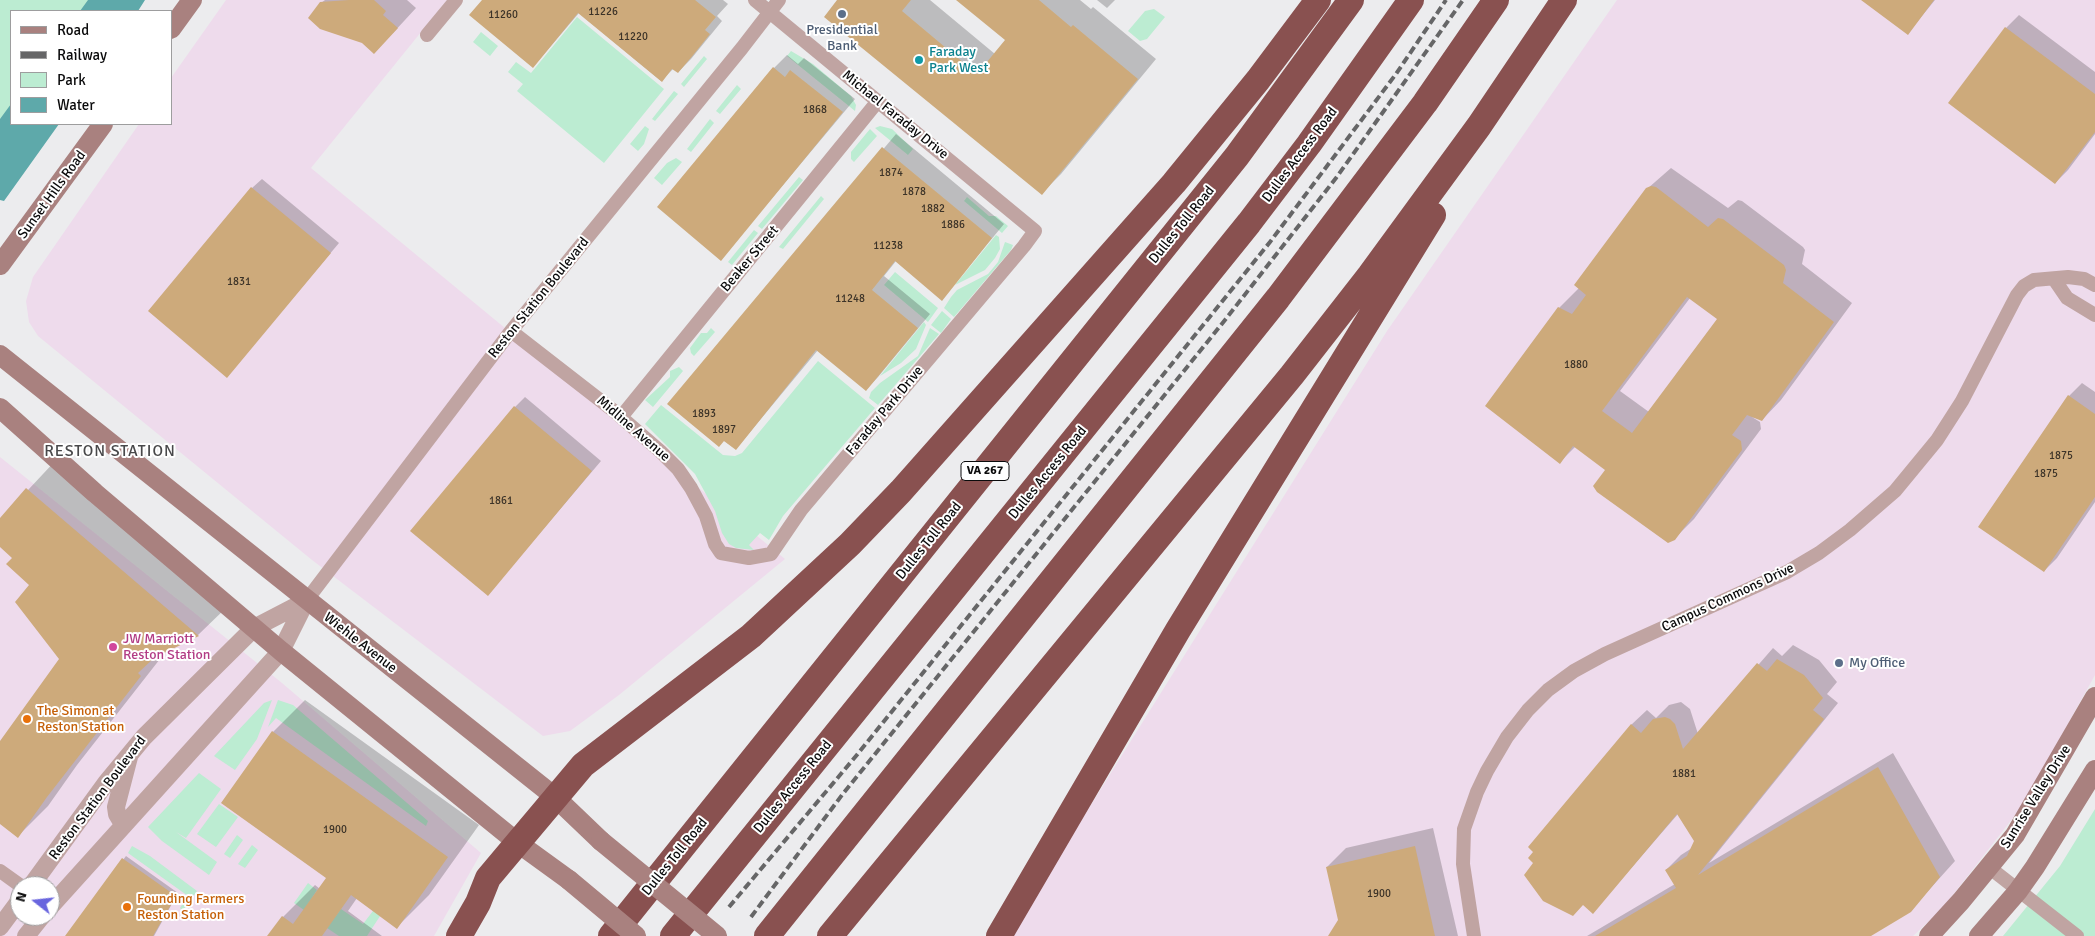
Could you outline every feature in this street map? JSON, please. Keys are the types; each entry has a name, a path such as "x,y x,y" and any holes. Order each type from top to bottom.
{"highway":[{"path":"459,936 478,902 488,878 554,797 583,765 751,636 876,518 1174,183 1258,80 1318,0"},
{"name":"Dulles Toll Road","path":"611,936 1237,156 1351,0"},
{"name":"Dulles Access Road","path":"673,936 1249,223 1314,137 1411,0"},
{"path":"767,936 1278,298 1420,110 1496,0"},
{"path":"999,936 1178,630 1292,448 1564,0"},
{"path":"830,936 1358,290 1468,141 1549,24"}],"main road":[{"path":"172,28 192,0"},
{"name":"Sunset Hills Road","path":"0,265 102,125"},
{"name":"Wiehle Avenue","path":"0,355 554,797 601,841 717,936"},
{"path":"0,408 95,494 281,651 518,843 569,880 636,936"},
{"name":"Sunrise Valley Drive","path":"1929,936 1990,868 2015,835 2095,697"},
{"path":"1980,936 2018,891 2054,840 2095,770"}],"street":[{"path":"427,35 456,0"},
{"name":"Michael Faraday Drive","path":"755,0 1035,231"},
{"name":"Reston Station Boulevard","path":"60,896 281,651 306,601 511,331 779,0"},
{"name":"Beaker Street","path":"621,417 878,101"},
{"name":"Faraday Park Drive","path":"721,554 749,558 771,554 801,510 1009,265 1035,231"},
{"name":"Campus Commons Drive","path":"1474,936 1462,864 1464,829 1474,799 1487,771 1507,737 1528,710 1548,690 1574,671 1605,654 1787,572 1819,553 1850,530 1895,491 1937,440 1962,401 2020,290 2034,280 2046,278 2068,277 2084,279 2095,285"},
{"path":"2054,279 2067,298 2095,315"},
{"name":"Midline Avenue","path":"511,331 621,417 678,469 706,516 715,544 721,554"},
{"name":"Reston Station Boulevard","path":"38,876 130,752 254,628 306,601"},
{"path":"123,824 117,814 116,806 130,752"},
{"path":"1990,868 2077,936"},
{"path":"0,927 10,914"},
{"path":"26,936 34,926"}],"shaded area":[{"path":"226,0 447,0 311,168 785,559 619,695 570,731 543,736 312,560 38,336 29,322 26,301 33,277 138,125 172,125 172,77"},
{"path":"1617,0 2095,0 2095,675 2023,805 1942,909 1913,936 1009,936 1387,331"},
{"path":"0,457 282,683 481,853 434,936 0,936"}],"green space":[{"path":"0,0 95,0 88,10 10,10 10,117 0,131"},
{"path":"1154,9 1165,17 1147,39 1140,41 1128,31 1145,11"},
{"path":"577,17 664,89 604,163 517,91 523,84 508,72 516,62 531,73"},
{"path":"481,32 498,46 490,56 473,42"},
{"path":"791,51 813,64 851,96 856,105 855,111 787,56"},
{"path":"704,56 707,59 684,87 681,84"},
{"path":"737,85 741,89 720,114 716,111"},
{"path":"674,91 678,94 655,121 652,119"},
{"path":"710,119 714,123 691,152 687,149"},
{"path":"645,126 649,129 644,144 638,151 630,144"},
{"path":"880,126 892,129 913,149 908,155 875,128"},
{"path":"870,129 877,136 854,162 851,159 851,152"},
{"path":"676,158 682,162 662,185 654,178 667,163"},
{"path":"799,177 803,180 762,229 758,226"},
{"path":"821,196 824,199 783,249 779,247"},
{"path":"967,197 989,216 996,216 1008,226 1002,233 964,201"},
{"path":"754,230 758,233 732,265 728,262"},
{"path":"996,235 999,237 1000,249 995,258 985,270 955,285"},
{"path":"1005,242 1013,245 1011,250 954,317 944,308 951,297 957,290 988,274 998,262"},
{"path":"895,272 938,308 928,322 884,285"},
{"path":"942,311 951,319 941,333 931,325"},
{"path":"924,322 926,325 916,349 901,363 880,376"},
{"path":"711,328 715,332 694,356 690,348 701,333 707,333"},
{"path":"930,328 939,334 878,405 869,398 871,392 880,383 918,356"},
{"path":"818,361 875,408 783,516 769,540 760,533 749,545 754,550 736,548 729,544 722,533 715,511 695,474 645,424 661,405 723,455 735,456 742,453"},
{"path":"679,367 683,371 653,407 645,400 670,377 670,371"},
{"path":"272,700 257,739 235,770 214,756 264,703"},
{"path":"278,700 293,705 428,821 426,826 276,718 268,727"},
{"path":"199,773 221,789 186,838 176,832 217,862 209,875 162,841 148,827"},
{"path":"219,804 238,817 216,847 197,834"},
{"path":"2095,809 2095,936 2003,936 2060,866"},
{"path":"237,835 243,840 230,858 224,854"},
{"path":"252,845 258,850 245,868 238,864"},
{"path":"132,846 150,856 197,891 183,911 180,908 188,896 128,853"},
{"path":"308,883 317,890 304,910 294,903"},
{"path":"376,907 384,910 367,936 339,936 327,928 341,909 363,924"}],"water":[{"path":"88,0 145,0 139,10 81,10"},
{"path":"10,105 10,125 58,125 4,201 0,200 0,119"}],"building":[{"path":"374,0 386,11 383,15 398,28 374,54 362,43 320,29 308,18 320,2"},
{"path":"482,0 695,0 716,17 705,30 710,34 694,54 678,73 672,69 662,82 578,13 533,68 469,15"},
{"path":"837,0 911,0 902,11 977,74 1005,40 956,0 1039,0 1071,27 1073,25 1138,79 1042,195 824,17"},
{"path":"1861,0 1934,0 1908,35"},
{"path":"2005,27 2095,94 2095,132 2055,184 1948,103"},
{"path":"773,67 785,77 790,70 843,112 721,261 657,207"},
{"path":"882,147 992,238 942,301 895,261 872,290 918,328 866,391 816,350 736,450 724,441 719,447 667,404"},
{"path":"251,187 331,253 227,378 148,311"},
{"path":"1656,187 1708,227 1718,218 1723,219 1784,265 1786,270 1783,283 1834,322 1762,421 1747,415 1732,435 1741,441 1742,450 1675,540 1668,543 1597,492 1593,486 1605,470 1573,446 1560,464 1485,406 1558,307 1572,314 1586,295 1574,285 1646,188","holes":["1687,297 1717,319 1632,433 1602,411"]},
{"path":"2068,395 2095,414 2095,497 2044,572 1978,527"},
{"path":"514,406 592,471 488,596 410,531"},
{"name":"JW Marriott Reston Station","path":"26,488 199,636 154,658 138,673 141,676 47,797 18,838 0,824 0,741 59,659 15,602 29,585 6,564 12,558 0,547 0,518"},
{"path":"1777,659 1804,675 1823,698 1813,710 1824,719 1698,875 1878,767 1940,877 1911,912 1871,936 1595,936 1676,888 1665,870 1687,856 1694,841 1677,814 1593,914 1583,905 1573,916 1543,901 1524,875 1533,863 1528,858 1533,852 1528,847 1631,724 1641,733 1653,719 1665,717 1670,719 1675,724 1683,749 1757,663 1767,671"},
{"path":"272,731 448,857 397,929 351,895 322,936 267,936 282,916 293,924 326,878 221,803"},
{"path":"1415,846 1435,936 1328,936 1338,920 1326,867"},
{"name":"Founding Farmers Reston Station","path":"122,858 176,896 153,936 65,936"}],"railway":[{"path":"729,907 856,756 1270,242 1396,74 1446,0"},
{"path":"751,917 842,795 1225,320 1336,178 1463,0"}],"place":[{"name":"Presidential Bank","path":"842,14"},
{"name":"Faraday Park West","path":"919,60"},
{"name":"JW Marriott Reston Station","path":"113,647"},
{"name":"My Office","path":"1839,663"},
{"name":"The Simon at Reston Station","path":"27,719"},
{"name":"Founding Farmers Reston Station","path":"127,907"}],"district":[{"name":"RESTON STATION","path":"110,452"}]}
